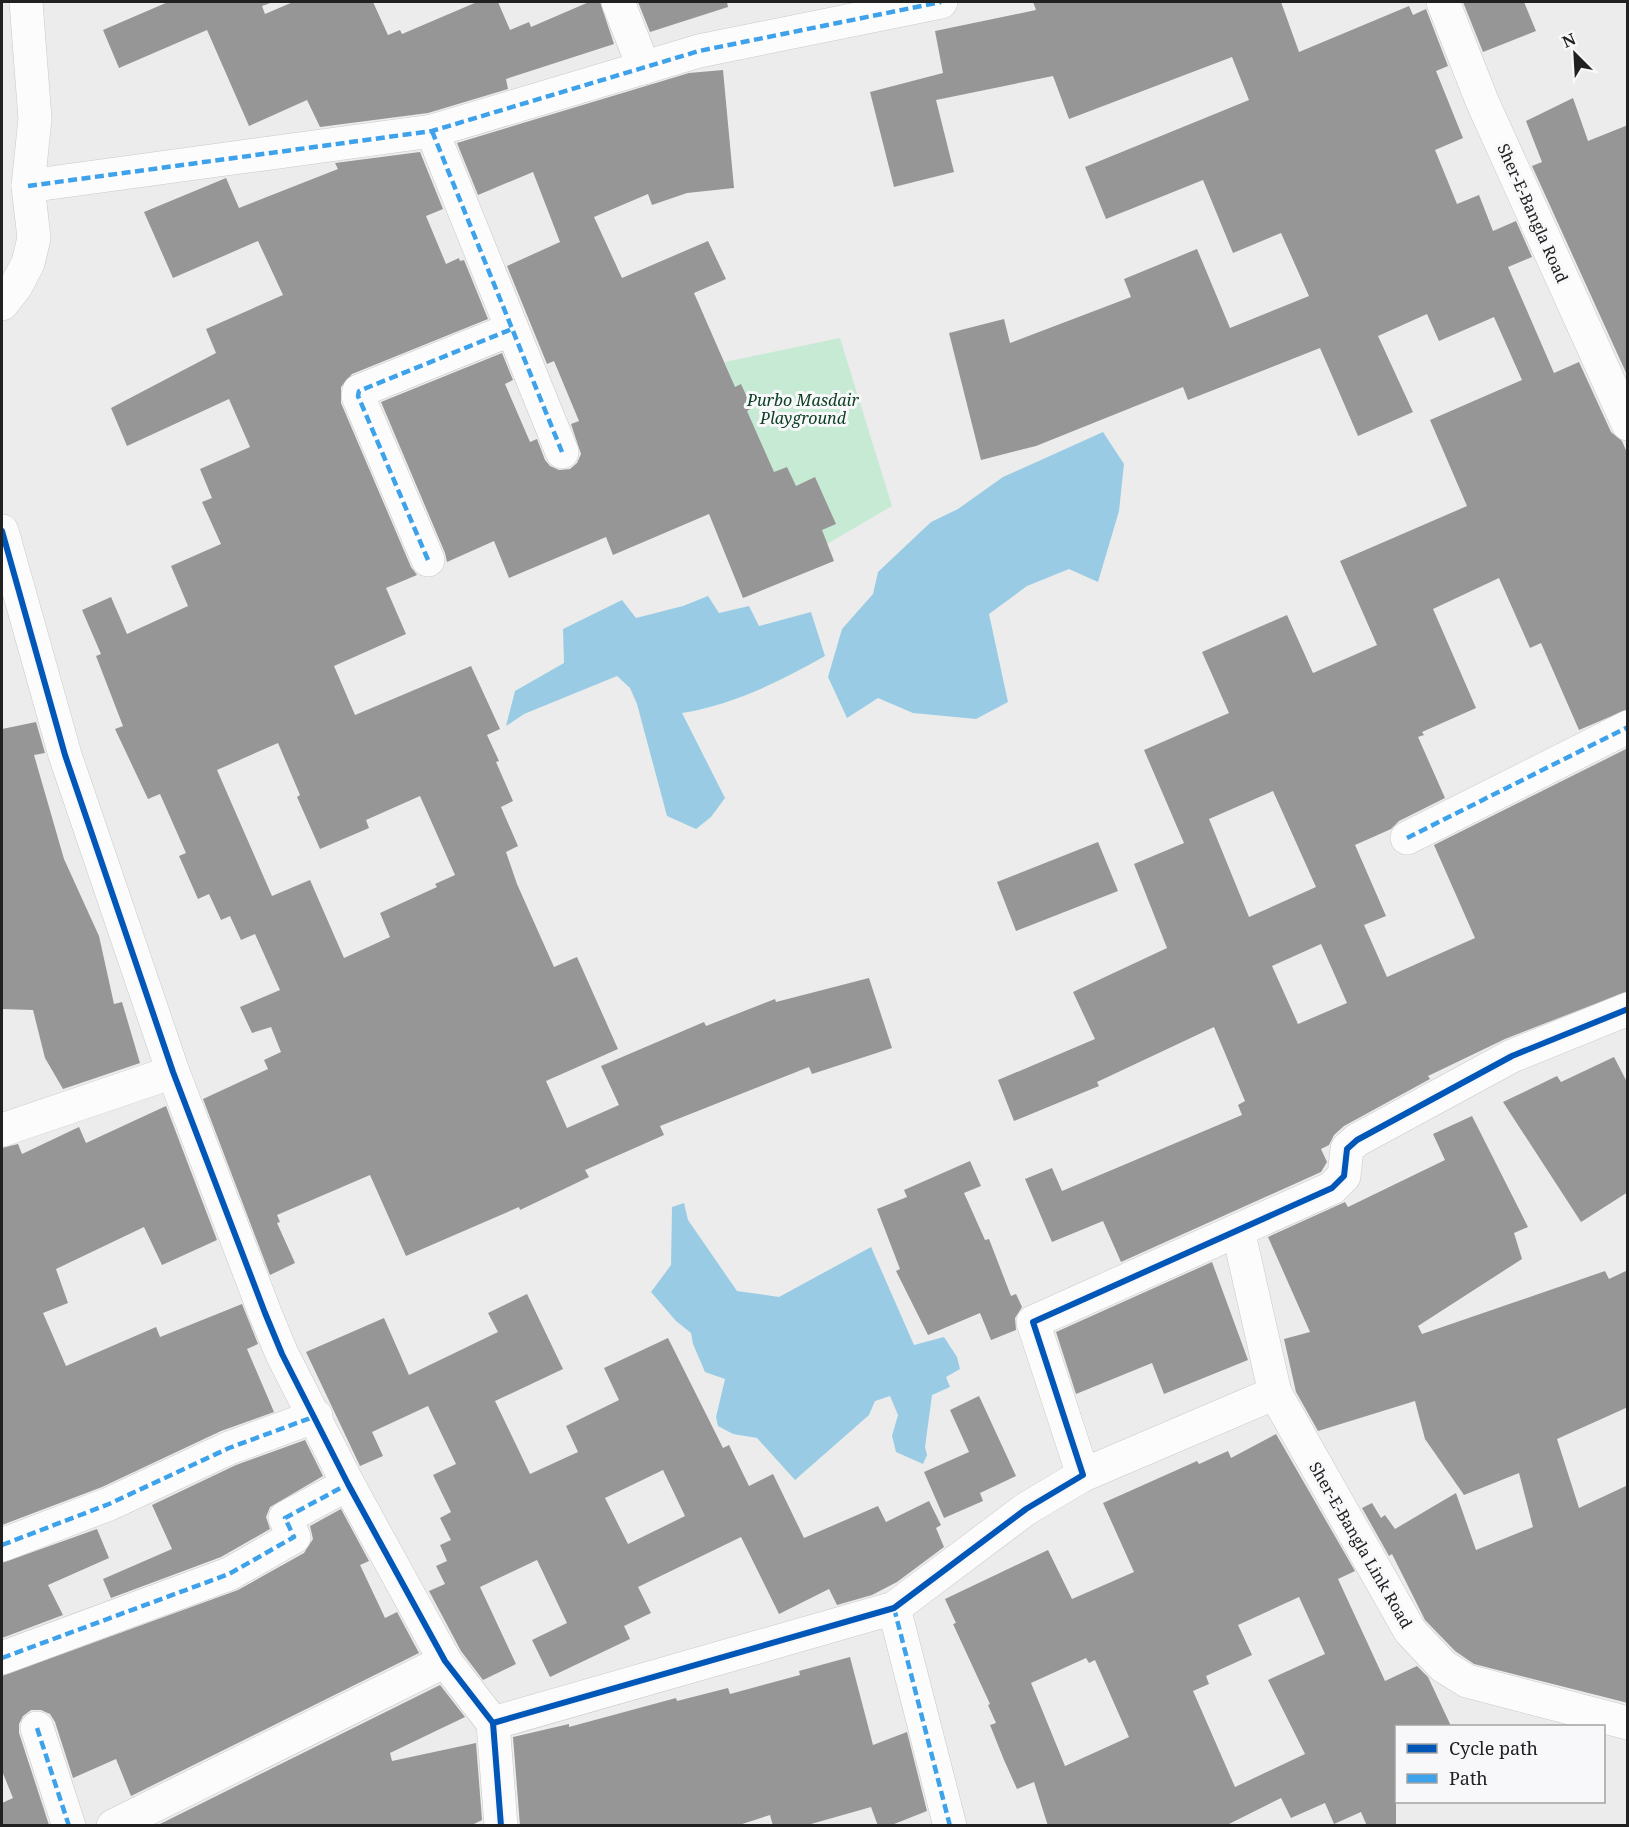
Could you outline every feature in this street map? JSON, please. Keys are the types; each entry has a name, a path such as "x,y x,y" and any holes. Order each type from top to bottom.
{"street":[{"path":"2,304 16,286 28,264 34,238 28,186 35,119 26,2"},
{"path":"618,2 644,68"},
{"path":"28,186 432,131 699,51 941,2"},
{"name":"Sher-E-Bangla Road","path":"1443,2 1482,101 1628,424"},
{"path":"432,131 562,452"},
{"path":"428,560 358,396 358,391 512,329"},
{"path":"2,531 65,755 173,1072 278,1344 348,1484 445,1661 493,1722 501,1826"},
{"path":"1407,838 1628,727"},
{"path":"1083,1475 1033,1322 1332,1188 1344,1176 1347,1149 1357,1140 1512,1056 1628,1009"},
{"path":"2,1130 173,1072"},
{"name":"Sher-E-Bangla Link Road","path":"1238,1230 1275,1393 1410,1631 1443,1666 1467,1681 1622,1720 1628,1724"},
{"path":"493,1722 894,1608 1026,1509 1083,1475 1275,1393"},
{"path":"2,1545 109,1504 229,1448 316,1416"},
{"path":"2,1658 229,1574 294,1537 285,1518 348,1484"},
{"path":"894,1608 950,1826"},
{"path":"113,1826 445,1661"},
{"path":"37,1728 69,1826"}],"green space":[{"name":"Purbo Masdair Playground","path":"840,338 892,506 798,561 725,362"}],"water":[{"path":"1103,432 1124,464 1119,511 1098,582 1069,569 1027,586 989,614 1008,702 976,719 913,713 878,698 847,718 828,677 842,629 873,594 878,572 931,522 958,509 1003,477"},
{"path":"708,596 719,613 749,606 759,626 811,612 825,656 756,691 720,704 682,713 725,798 711,817 696,829 667,816 637,704 630,688 617,676 524,714 506,726 515,691 564,663 563,629 622,600 636,618 683,606"},
{"path":"684,1203 688,1220 737,1291 779,1297 871,1247 914,1345 944,1337 957,1357 960,1369 946,1377 950,1387 932,1395 925,1447 927,1455 923,1464 896,1452 892,1436 898,1415 890,1396 875,1401 869,1415 795,1480 757,1438 733,1434 718,1426 716,1417 725,1379 705,1372 693,1344 691,1333 676,1321 651,1292 671,1265 672,1207"}],"building":[{"path":"168,2 273,2 262,6 265,14 293,2 373,2 388,35 400,30 402,34 477,2 498,2 510,30 529,22 531,27 589,2 600,2 614,44 506,79 508,89 428,113 320,127 307,100 249,126 207,30 119,68 103,30"},
{"path":"638,2 727,2 728,7 650,32"},
{"path":"1033,2 1281,2 1299,52 1409,6 1413,15 1426,9 1448,66 1436,71 1463,138 1435,150 1457,204 1479,195 1493,231 1516,221 1532,257 1508,267 1554,373 1579,362 1611,432 1622,441 1628,455 1628,709 1579,730 1541,643 1530,648 1499,578 1433,609 1476,708 1422,732 1424,735 1418,737 1445,798 1399,821 1391,829 1355,845 1386,916 1364,925 1387,977 1475,938 1434,845 1628,748 1628,991 1505,1039 1428,1076 1430,1079 1344,1126 1334,1135 1329,1145 1321,1149 1327,1162 1321,1172 1121,1262 1103,1221 1052,1242 1025,1179 1052,1168 1062,1191 1242,1115 1238,1105 1245,1101 1214,1027 1097,1082 1099,1086 1014,1121 998,1080 1095,1039 1073,992 1167,948 1134,864 1184,843 1144,750 1229,713 1202,652 1287,615 1313,673 1377,645 1340,561 1467,506 1430,420 1522,380 1494,317 1439,341 1427,314 1378,336 1413,412 1358,436 1320,348 1188,400 1183,387 1036,446 981,460 949,333 1004,319 1010,343 1131,297 1124,279 1197,249 1230,328 1309,296 1281,233 1233,253 1203,180 1106,219 1085,167 1249,100 1232,57 1069,119 1053,76 936,100 954,172 894,187 870,92 943,73 935,31 1036,10","holes":["1273,791 1316,887 1249,917 1209,819","1321,944 1347,1003 1298,1024 1272,966"]},
{"path":"1463,2 1524,2 1536,31 1483,52"},
{"path":"723,70 734,188 687,193 652,205 648,194 594,217 622,278 708,241 726,279 694,293 735,387 741,384 752,408 747,411 774,472 787,467 796,486 815,477 836,524 822,530 834,561 743,598 709,514 613,555 606,537 509,578 494,541 447,562 381,402 502,353 513,380 505,384 530,442 537,439 545,460 550,466 559,470 570,469 577,463 581,454 571,424 579,421 554,361 547,364 507,266 560,242 533,172 478,195 457,143 689,73"},
{"path":"1573,98 1588,141 1628,125 1628,377 1532,166 1542,162 1526,121"},
{"path":"420,152 443,209 426,216 446,264 459,258 460,261 464,260 488,319 352,374 341,387 341,403 411,567 417,575 386,588 406,634 334,666 355,715 471,666 500,729 487,735 513,801 501,807 518,846 506,852 517,884 554,967 577,957 618,1049 546,1081 567,1128 619,1105 601,1066 704,1022 706,1026 775,999 776,1002 869,978 892,1048 812,1074 809,1067 660,1126 664,1135 585,1170 589,1177 520,1210 519,1207 406,1256 370,1175 277,1215 280,1222 277,1223 295,1263 270,1275 203,1099 268,1069 264,1060 281,1052 271,1027 252,1033 240,1007 280,990 255,934 241,940 230,916 221,920 209,894 198,899 179,856 186,853 160,794 148,799 115,729 123,726 96,656 101,654 82,610 111,597 127,634 188,606 171,566 221,544 202,502 212,498 200,469 250,447 229,399 127,446 111,408 216,353 206,329 283,295 258,241 173,278 144,212 226,178 239,208 338,169 335,163","holes":["278,743 300,795 297,797 320,849 369,828 366,820 420,796 455,875 435,884 437,887 380,913 390,937 344,958 310,880 272,896 217,770"]},
{"path":"36,722 45,753 34,755 64,859 99,936 114,1004 122,1002 140,1063 63,1089 45,1058 33,1010 2,1009 2,729"},
{"path":"1098,842 1118,891 1016,931 997,882"},
{"path":"1614,1057 1628,1084 1628,1192 1581,1222 1503,1102 1557,1076 1561,1082"},
{"path":"166,1106 217,1240 162,1265 144,1227 56,1269 68,1303 43,1313 66,1366 156,1327 160,1337 242,1304 258,1344 247,1349 274,1412 221,1431 102,1487 2,1525 2,1148 18,1144 22,1154 79,1127 86,1143"},
{"path":"1472,1116 1528,1227 1514,1233 1522,1259 1418,1326 1422,1334 1605,1271 1609,1279 1628,1270 1628,1407 1557,1439 1579,1508 1628,1485 1628,1703 1474,1664 1455,1651 1425,1620 1392,1554 1389,1556 1362,1508 1372,1503 1381,1518 1385,1515 1395,1529 1456,1493 1476,1550 1533,1527 1519,1473 1464,1495 1425,1439 1415,1401 1318,1431 1296,1392 1284,1339 1310,1332 1268,1237 1345,1202 1348,1207 1445,1160 1433,1134"},
{"path":"970,1161 981,1186 964,1193 985,1240 989,1239 1011,1296 1016,1294 1022,1307 1015,1318 1016,1330 991,1340 980,1313 928,1335 896,1271 900,1269 877,1209 907,1197 904,1190"},
{"path":"1212,1262 1248,1360 1164,1394 1152,1363 1076,1394 1056,1332"},
{"path":"527,1294 563,1369 495,1401 530,1474 578,1452 566,1426 619,1400 604,1368 668,1338 723,1448 729,1445 749,1486 773,1474 804,1538 878,1506 886,1522 929,1501 941,1525 936,1528 944,1547 897,1582 872,1595 837,1605 829,1589 779,1614 741,1537 638,1587 651,1613 624,1626 630,1639 550,1677 532,1640 567,1623 537,1560 480,1587 516,1664 483,1680 461,1651 429,1591 445,1584 436,1566 447,1561 440,1545 451,1540 440,1518 451,1512 433,1475 456,1464 428,1406 372,1432 383,1456 360,1466 306,1352 384,1318 409,1375 498,1332 488,1313","holes":["663,1470 685,1516 628,1544 605,1498"]},
{"path":"979,1396 1016,1476 980,1493 983,1501 944,1518 924,1472 969,1452 950,1410"},
{"path":"1276,1434 1355,1571 1338,1579 1385,1681 1417,1666 1428,1677 1451,1725 1395,1725 1396,1826 1367,1826 1361,1812 1334,1824 1325,1803 1291,1818 1281,1798 1225,1826 1048,1826 1034,1782 1017,1789 990,1725 996,1723 988,1705 990,1704 953,1624 956,1623 945,1599 1048,1550 1072,1599 1134,1572 1103,1503 1197,1461 1199,1464 1228,1451 1231,1458","holes":["1299,1597 1325,1654 1268,1680 1305,1754 1235,1787 1193,1691 1209,1684 1206,1676 1252,1655 1238,1625","1086,1658 1089,1663 1095,1660 1129,1737 1065,1766 1031,1683"]},
{"path":"305,1440 323,1476 270,1507 266,1517 270,1529 221,1557 111,1598 103,1579 172,1549 152,1505 236,1465"},
{"path":"341,1509 369,1561 360,1565 385,1618 397,1612 419,1653 131,1796 116,1759 73,1778 55,1722 50,1714 41,1710 31,1710 23,1716 19,1724 19,1733 49,1825 2,1826 2,1803 13,1798 2,1771 2,1676 238,1590 304,1553 313,1539 310,1526"},
{"path":"97,1529 109,1558 48,1585 63,1615 2,1638 2,1563"},
{"path":"850,1657 873,1745 907,1732 927,1811 889,1826 878,1826 871,1807 804,1826 773,1826 770,1815 736,1826 520,1826 513,1737 569,1724 569,1727 676,1698 677,1701 728,1688 730,1694 800,1675 799,1671"},
{"path":"440,1685 465,1717 390,1753 392,1761 476,1743 482,1820 470,1826 156,1826"}],"marked path":[{"path":"28,186 432,131 699,51 941,2"},
{"path":"432,131 562,452"},
{"path":"428,560 358,396 359,391 512,329"},
{"path":"1407,838 1628,727"},
{"path":"2,1545 109,1504 229,1448 316,1416"},
{"path":"2,1658 229,1574 294,1537 285,1518 348,1484"},
{"path":"894,1608 950,1826"},
{"path":"37,1728 69,1826"}],"cycle path":[{"path":"2,531 65,755 173,1072 265,1313 282,1354 348,1484 445,1661 493,1723 501,1826"},
{"path":"493,1723 894,1608 1026,1509 1083,1475 1033,1322 1332,1188 1344,1176 1347,1149 1357,1140 1512,1056 1628,1009"}]}
